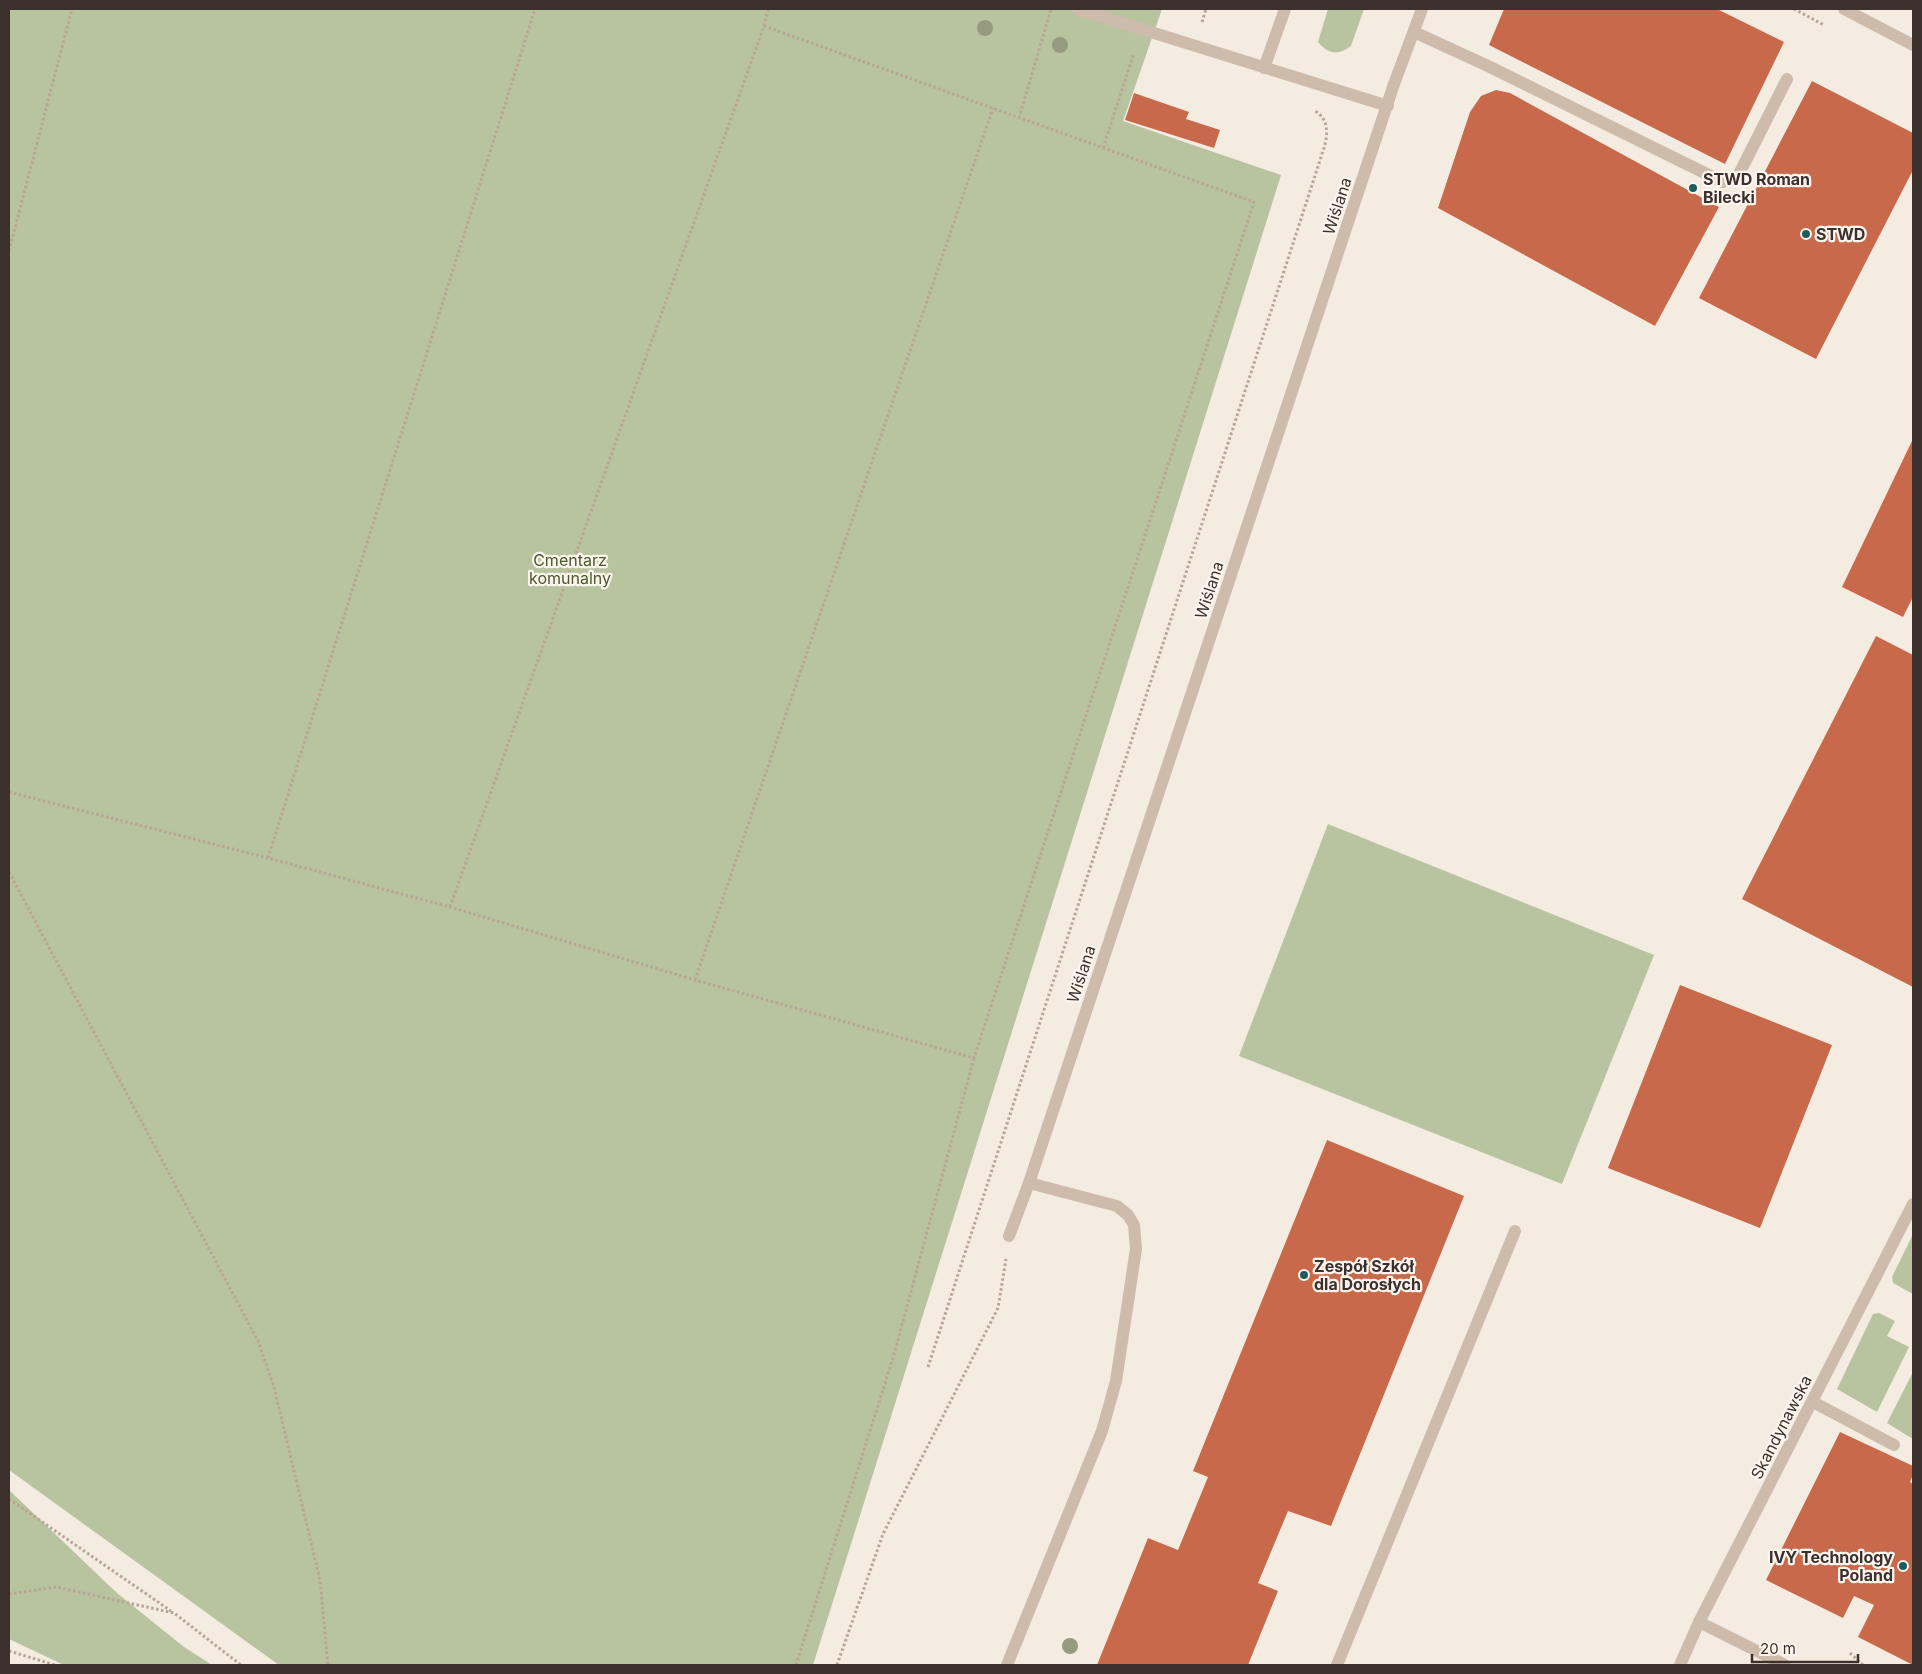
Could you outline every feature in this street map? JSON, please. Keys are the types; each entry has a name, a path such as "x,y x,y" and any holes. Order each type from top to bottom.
{"street":[{"path":"1077,9 1388,106"},
{"path":"1264,68 1285,9"},
{"name":"Wiślana","path":"1010,1236 1394,84 1422,9"},
{"path":"1844,9 1913,44"},
{"path":"1414,32 1488,66 1723,182 1738,176 1788,79"},
{"path":"1007,1665 1102,1430 1116,1381 1136,1249 1134,1226 1128,1215 1117,1206 1029,1183"},
{"name":"Skandynawska","path":"1680,1665 1699,1622 1913,1204"},
{"path":"1336,1665 1515,1231"},
{"path":"1813,1402 1894,1445"},
{"path":"1699,1622 1784,1665"}],"path":[{"path":"9,251 72,9"},
{"path":"268,858 535,9"},
{"path":"450,907 764,26 768,9"},
{"path":"1019,118 1052,9"},
{"path":"764,26 1254,202 974,1058 893,1358 796,1665"},
{"path":"1103,148 1142,29"},
{"path":"695,980 993,108"},
{"path":"928,1367 1324,148 1327,127 1319,113 1311,109"},
{"path":"9,792 450,907 695,980 974,1058"},
{"path":"9,872 258,1341 274,1387 320,1580 328,1665"},
{"path":"837,1665 883,1534 998,1308 1010,1236"},
{"path":"9,1499 174,1613 241,1665"},
{"path":"9,1594 56,1587 174,1613"},
{"path":"9,1651 56,1665"},
{"path":"1850,1653 1863,1665"}],"green space":[{"name":"Cmentarz komunalny","path":"9,9 1162,9 1123,121 1281,175 813,1665 279,1665 9,1470"},
{"path":"1328,9 1364,9 1351,46 1342,51 1329,51 1318,42"},
{"path":"1328,824 1654,955 1562,1184 1239,1056"},
{"path":"1913,1234 1913,1294 1893,1283 1892,1277"},
{"path":"1879,1313 1895,1321 1887,1336 1909,1347 1877,1412 1837,1389 1873,1314"},
{"path":"1913,1372 1913,1439 1887,1423"},
{"path":"9,1490 117,1593 184,1647 212,1665 64,1665 9,1639"}],"building":[{"path":"1504,9 1717,9 1784,42 1725,164 1489,45"},
{"name":"STWD","path":"1812,81 1913,133 1913,170 1816,359 1699,298"},
{"path":"1496,90 1510,93 1719,207 1655,326 1438,208 1470,112 1481,96"},
{"path":"1134,93 1189,112 1186,119 1220,130 1214,148 1125,120"},
{"path":"1912,441 1913,597 1903,617 1842,587"},
{"path":"1876,636 1913,655 1913,987 1742,899"},
{"path":"1680,985 1832,1045 1760,1228 1608,1168"},
{"path":"1327,1140 1464,1196 1331,1526 1288,1511 1258,1583 1278,1591 1248,1665 1097,1665 1148,1538 1178,1550 1208,1477 1193,1471"},
{"path":"1840,1432 1913,1466 1913,1475 1910,1482 1913,1484 1913,1665 1858,1637 1874,1605 1854,1596 1843,1618 1766,1580"}],"place":[{"name":"STWD Roman Bilecki","path":"1693,188"},
{"name":"STWD","path":"1806,234"},
{"name":"Zespół Szkół dla Dorosłych","path":"1304,1275"},
{"name":"IVY Technology Poland","path":"1903,1566"}]}
